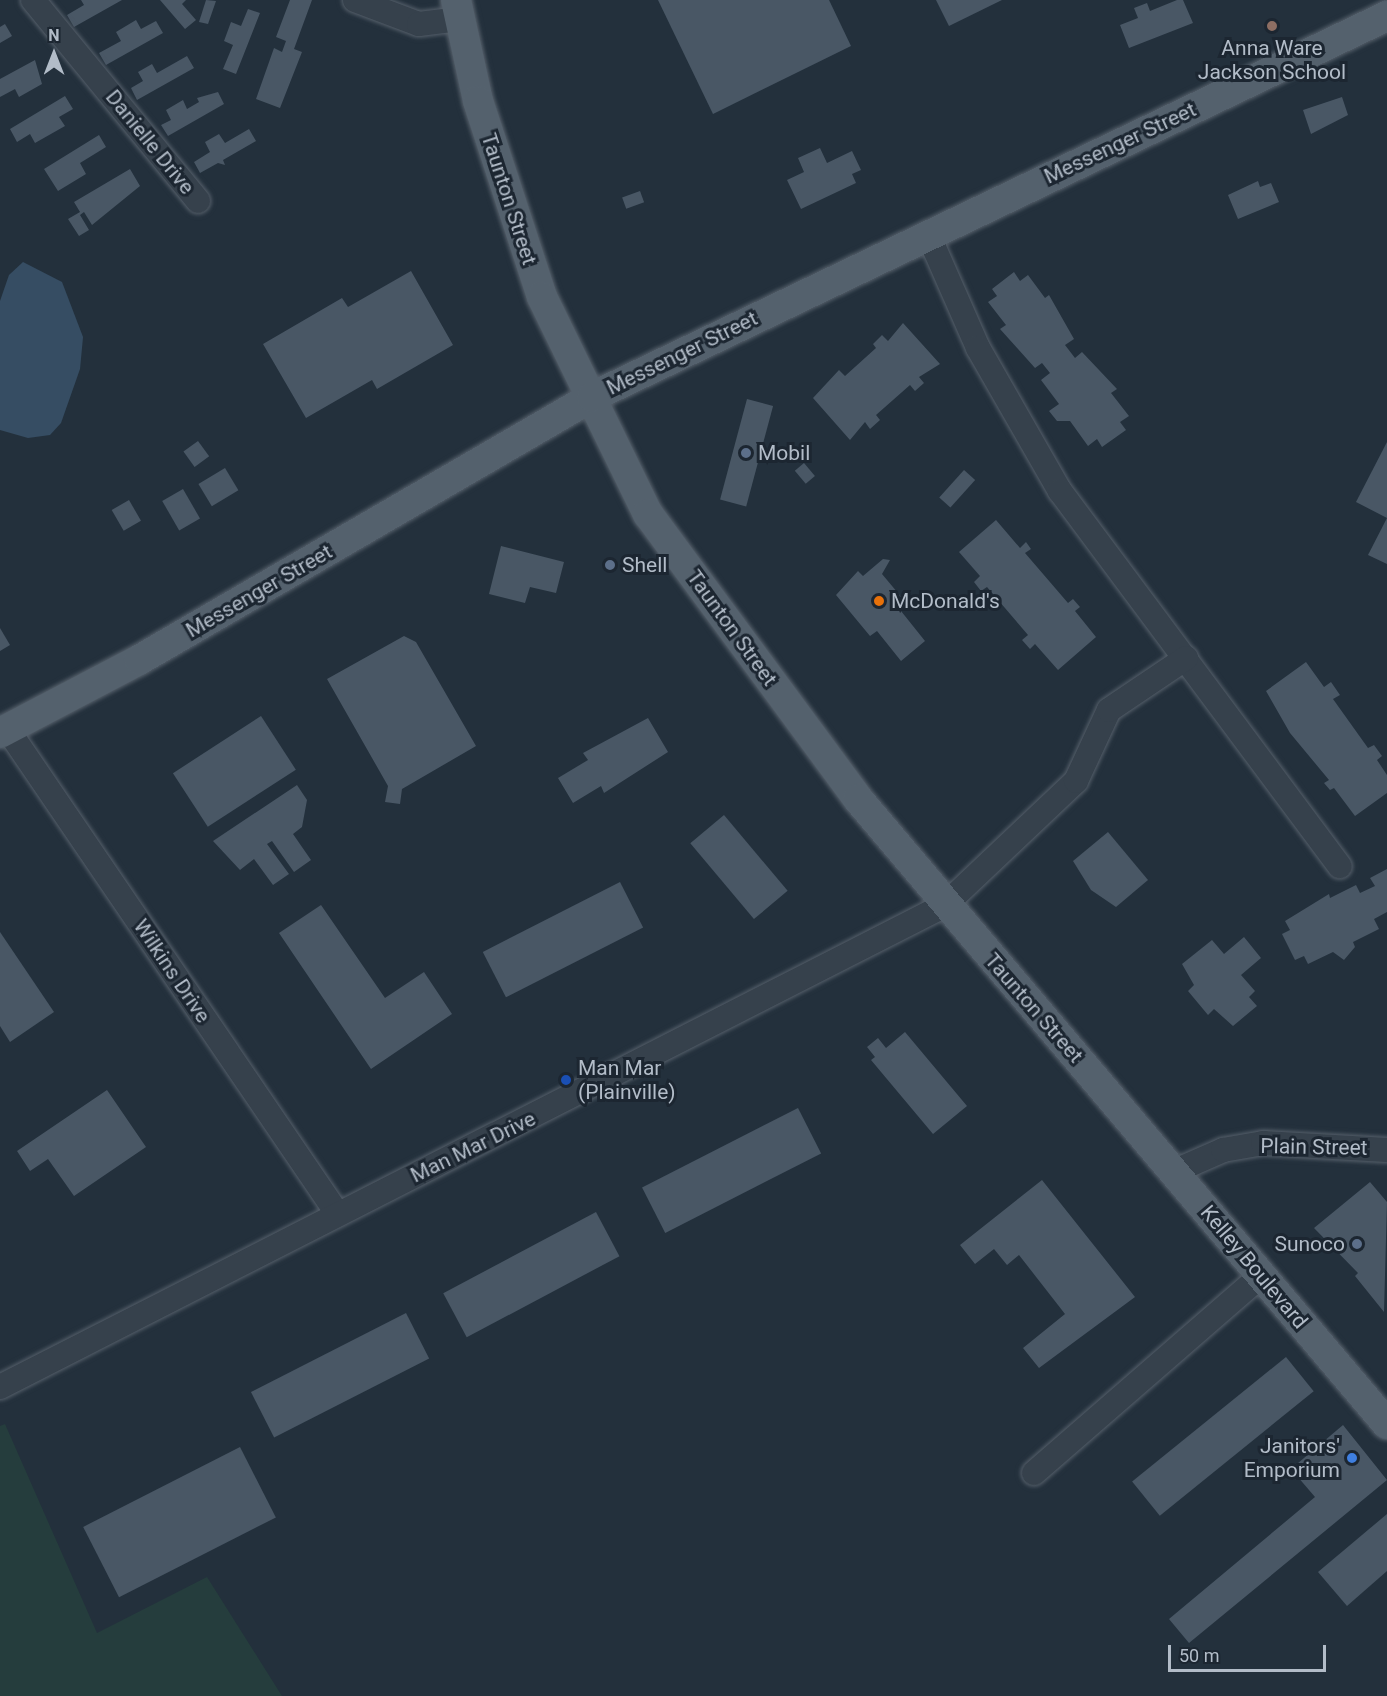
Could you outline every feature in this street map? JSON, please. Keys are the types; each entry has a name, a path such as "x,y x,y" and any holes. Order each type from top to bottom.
{"main road":[{"name":"Taunton Street","path":"458,10 517,228 542,297 648,514 858,798 1121,1110"},
{"name":"Messenger Street","path":"4,732 139,660 592,397 1387,16"},
{"name":"Kelley Boulevard","path":"1121,1110 1387,1424"}],"street":[{"name":"Danielle Drive","path":"33,0 198,201"},
{"path":"355,0 419,24 458,10"},
{"path":"928,234 978,348 1060,490 1340,866"},
{"name":"Man Mar Drive","path":"0,1387 337,1213 530,1120 945,904 1076,781 1109,710 1186,658"},
{"name":"Wilkins Drive","path":"4,732 337,1213"},
{"name":"Plain Street","path":"1173,1172 1223,1150 1263,1143 1387,1150"},
{"path":"1034,1473 1261,1276"}],"green space":[{"path":"5,1424 97,1633 207,1577 282,1696 0,1696 0,1426"}],"water":[{"path":"23,262 62,282 83,337 80,369 61,423 50,435 28,438 0,430 0,301 9,275"}],"building":[{"path":"81,0 122,0 74,27 67,15 84,5"},
{"path":"160,0 186,0 182,4 196,20 185,29"},
{"path":"206,0 216,1 208,24 199,22"},
{"path":"290,0 312,0 294,49 302,52 280,108 256,99 274,48 282,52 286,41 276,37"},
{"path":"658,0 829,0 851,46 713,114"},
{"path":"936,0 1002,0 949,26"},
{"path":"1177,0 1183,0 1193,23 1129,48 1120,25 1138,18 1134,8 1147,3 1150,11"},
{"path":"248,9 260,13 236,74 223,69 233,45 224,41 231,22 241,26"},
{"path":"136,20 141,29 156,21 163,33 106,65 99,53 121,41 116,32"},
{"path":"5,24 12,36 0,43 0,27"},
{"path":"187,56 194,68 137,100 131,88 143,81 138,72 152,64 157,73"},
{"path":"35,60 42,84 19,97 15,89 0,97 0,79"},
{"path":"218,92 224,104 168,136 161,125 171,120 166,110 183,100 187,109 199,102 197,98"},
{"path":"65,96 73,109 59,117 65,126 35,143 30,134 17,142 10,129"},
{"path":"1342,97 1348,115 1311,134 1303,110"},
{"path":"249,129 256,141 223,160 225,165 218,163 200,173 194,162 210,152 205,142 219,134 225,143"},
{"path":"99,135 106,147 80,163 86,174 58,191 44,169"},
{"path":"820,148 827,163 852,151 861,170 852,174 856,183 801,209 787,180 804,172 798,158"},
{"path":"130,169 140,186 92,225 84,212 80,215 89,230 79,236 68,219 80,212 74,202"},
{"path":"1258,181 1260,187 1271,183 1279,202 1238,219 1228,195"},
{"path":"640,191 644,202 626,209 622,197"},
{"path":"411,271 453,345 377,389 372,380 306,418 263,344 342,298 348,307"},
{"path":"1014,272 1020,281 1028,275 1045,298 1049,295 1074,339 1065,345 1075,358 1082,352 1117,389 1111,393 1129,416 1120,422 1126,430 1102,447 1097,439 1088,446 1070,421 1057,421 1049,411 1059,404 1041,380 1050,373 1042,363 1035,368 1000,329 1006,325 988,302 997,296 992,289"},
{"path":"903,323 940,364 919,377 924,383 915,391 910,385 876,415 880,420 870,429 865,422 850,440 813,398 839,370 845,376 876,348 873,344 882,335 888,341"},
{"name":"Mobil","path":"747,399 773,406 746,506 720,499"},
{"path":"198,441 209,456 195,467 183,452"},
{"path":"1387,442 1387,518 1356,502"},
{"path":"804,463 815,476 806,484 795,471"},
{"path":"225,468 238,490 212,506 198,484"},
{"path":"964,470 975,480 950,508 939,497"},
{"path":"183,489 200,518 179,530 162,501"},
{"path":"129,500 141,521 124,531 112,510"},
{"path":"1387,518 1387,564 1368,555"},
{"path":"996,520 1020,548 1026,542 1031,549 1025,553 1068,603 1073,599 1080,607 1075,611 1096,637 1058,670 1035,644 1030,649 1022,640 1028,635 987,587 981,591 974,582 980,576 959,552"},
{"path":"501,546 564,562 556,593 530,587 525,603 489,594"},
{"path":"883,559 890,560 882,574 908,605 901,611 925,641 901,661 877,631 870,636 836,595 858,571 863,576"},
{"path":"0,628 10,645 0,651"},
{"path":"404,636 416,642 476,746 402,789 400,804 385,802 388,786 327,679"},
{"path":"1306,662 1324,687 1331,682 1340,695 1333,699 1368,748 1374,745 1382,756 1377,760 1387,775 1387,793 1355,816 1334,788 1330,790 1324,783 1329,780 1290,733 1266,691"},
{"path":"261,716 296,770 208,827 173,773"},
{"path":"648,718 668,752 604,793 601,786 573,803 558,778 588,760 583,753"},
{"path":"297,785 307,800 302,827 293,834 311,860 294,872 272,841 267,844 289,874 273,885 254,859 240,870 213,841"},
{"path":"724,815 788,891 754,919 690,843"},
{"path":"1108,832 1148,880 1116,907 1091,890 1073,861"},
{"path":"1387,869 1387,912 1374,919 1379,929 1353,942 1355,947 1344,960 1333,952 1308,964 1304,956 1295,960 1282,934 1290,930 1285,921 1329,894 1330,898 1356,885 1360,893 1375,886 1370,878"},
{"path":"620,882 643,927 506,997 483,952"},
{"path":"321,905 385,998 424,972 452,1014 371,1069 279,933"},
{"path":"0,932 54,1012 10,1042 0,1026"},
{"path":"1244,937 1261,958 1241,975 1255,991 1249,997 1257,1006 1233,1026 1214,1009 1208,1015 1188,991 1194,985 1182,964 1212,940 1224,954"},
{"path":"905,1032 967,1106 933,1134 871,1060 875,1057 867,1047 878,1038 886,1048"},
{"path":"107,1090 146,1147 74,1196 48,1159 30,1171 17,1151"},
{"path":"798,1108 821,1153 665,1233 642,1187"},
{"path":"1042,1180 1135,1297 1039,1368 1023,1348 1065,1314 1019,1255 1007,1265 994,1249 975,1264 960,1245"},
{"name":"Sunoco","path":"1370,1182 1387,1202 1384,1312 1355,1276 1358,1273 1314,1228"},
{"path":"596,1212 619,1256 467,1337 443,1293"},
{"path":"406,1313 429,1358 274,1437 251,1392"},
{"path":"1286,1357 1314,1391 1160,1516 1132,1482"},
{"path":"1343,1425 1387,1480 1189,1643 1169,1619 1315,1497 1291,1469"},
{"path":"240,1447 276,1517 119,1597 83,1527"},
{"path":"1387,1514 1387,1571 1347,1606 1318,1572"}],"place":[{"name":"Anna Ware Jackson School","path":"1272,26"},
{"name":"Mobil","path":"746,453"},
{"name":"Shell","path":"610,565"},
{"name":"McDonald's","path":"879,601"},
{"name":"Man Mar (Plainville)","path":"566,1080"},
{"name":"Sunoco","path":"1357,1244"},
{"name":"Janitors' Emporium","path":"1352,1458"}]}
